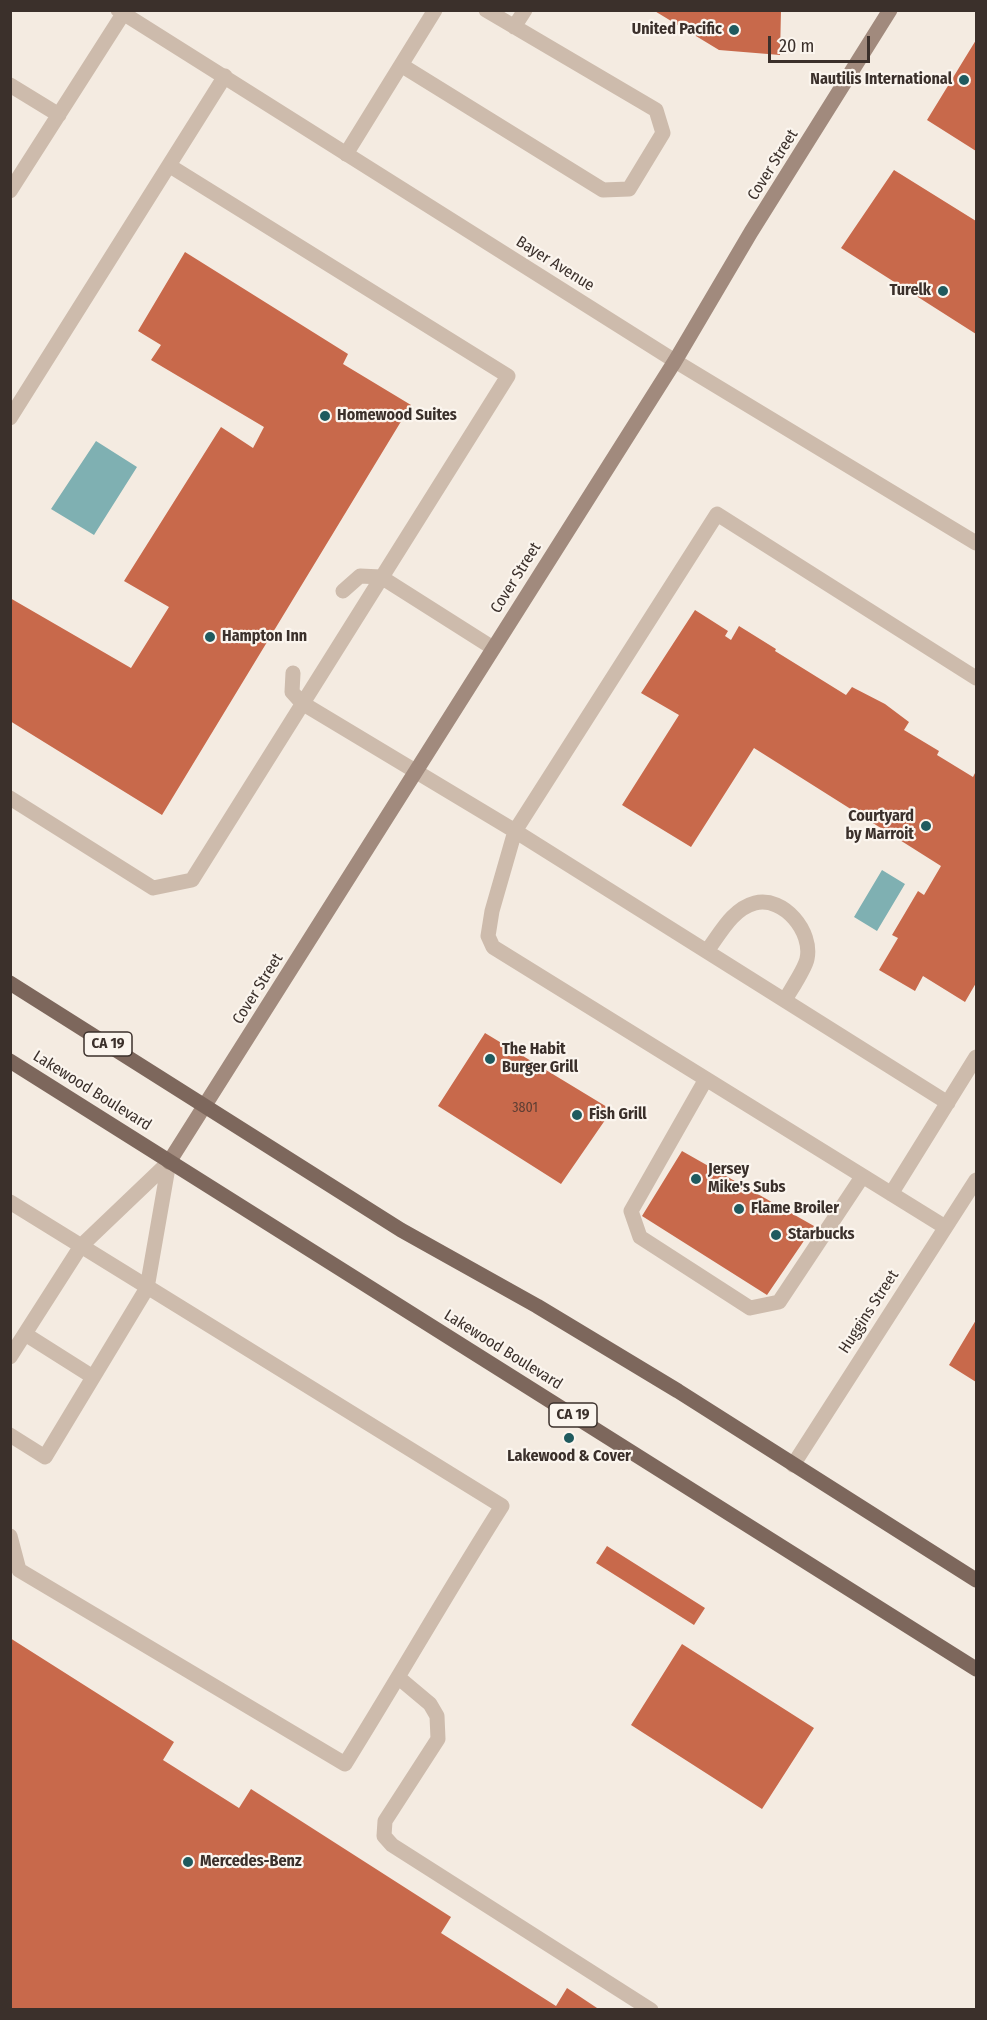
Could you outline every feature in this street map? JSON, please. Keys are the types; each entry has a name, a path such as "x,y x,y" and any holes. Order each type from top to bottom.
{"main road":[{"name":"CA 19","path":"10,983 401,1230 537,1306 678,1391 976,1580"},
{"name":"Lakewood Boulevard","path":"10,1061 976,1669"}],"street":[{"path":"346,154 435,10"},
{"path":"401,65 603,190 629,189 663,133 656,110 486,10"},
{"path":"514,27 525,10"},
{"name":"Cover Street","path":"170,1162 675,361 890,10"},
{"path":"10,191 59,115 120,12"},
{"name":"Bayer Avenue","path":"120,12 675,361 976,543"},
{"path":"10,418 225,76"},
{"path":"10,85 59,115"},
{"path":"10,798 153,888 192,880 508,376 170,166"},
{"path":"945,1227 493,947 488,936 492,911 515,831 717,514 976,678"},
{"path":"344,591 360,576 381,577 493,648"},
{"path":"293,673 292,692 302,703 515,831 948,1103"},
{"path":"707,951 733,915 755,903 772,903 790,914 806,935 807,960 785,1000"},
{"path":"891,1194 976,1057"},
{"path":"706,1079 631,1211 640,1236 750,1308 779,1302 862,1177"},
{"path":"10,1357 81,1246 170,1162"},
{"path":"10,1435 45,1457 147,1288 170,1162"},
{"name":"Huggins Street","path":"793,1465 976,1180"},
{"path":"10,1202 502,1506 446,1594 399,1678 345,1764 19,1570 10,1536"},
{"path":"25,1334 93,1377"},
{"path":"399,1678 430,1704 437,1716 438,1738 385,1821 384,1836 392,1845 651,2010"}],"water":[{"path":"96,441 137,467 94,535 51,509"},
{"path":"882,870 905,884 877,931 854,917"}],"building":[{"name":"United Pacific","path":"653,10 781,10 780,55 719,50"},
{"name":"Nautilis International","path":"976,40 976,151 927,120"},
{"name":"Turelk","path":"894,170 976,221 976,334 841,248"},
{"path":"185,252 348,354 343,364 411,405 162,815 10,721 10,598 131,668 169,607 124,581 221,427 253,448 264,427 151,360 161,345 138,331"},
{"name":"Courtyard by Marroit","path":"695,610 728,631 725,636 731,640 739,626 846,695 852,687 885,704 909,722 904,730 939,751 937,755 973,777 976,771 976,983 965,1002 923,976 915,991 879,970 898,938 892,935 918,891 924,895 941,866 754,748 691,847 622,805 679,715 641,693"},
{"path":"485,1033 612,1110 561,1184 438,1106"},
{"path":"682,1151 814,1226 767,1295 642,1216"},
{"path":"976,1320 976,1382 949,1365"},
{"path":"607,1546 705,1608 694,1625 596,1563"},
{"name":"Mercedes-Benz","path":"10,1638 174,1742 163,1760 239,1808 251,1789 451,1917 441,1933 556,2006 567,1988 600,2010 10,2010"},
{"path":"682,1644 814,1728 762,1809 631,1725"}],"place":[{"name":"United Pacific","path":"734,30"},
{"name":"Nautilis International","path":"964,80"},
{"name":"Turelk","path":"943,291"},
{"name":"Homewood Suites","path":"325,416"},
{"name":"Hampton Inn","path":"210,637"},
{"name":"Courtyard by Marroit","path":"926,826"},
{"name":"The Habit Burger Grill","path":"490,1059"},
{"name":"Fish Grill","path":"577,1115"},
{"name":"Jersey Mike's Subs","path":"696,1179"},
{"name":"Flame Broiler","path":"739,1209"},
{"name":"Starbucks","path":"776,1235"},
{"name":"Lakewood & Cover","path":"569,1438"},
{"name":"Mercedes-Benz","path":"188,1862"}]}
